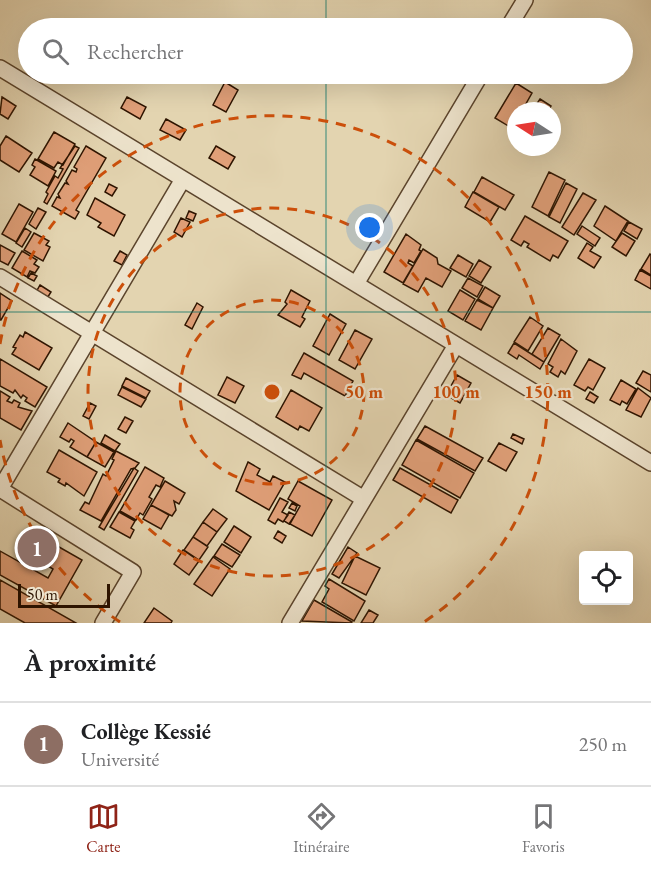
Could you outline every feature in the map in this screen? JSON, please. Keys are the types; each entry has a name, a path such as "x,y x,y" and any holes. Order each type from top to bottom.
{"street":[{"path":"514,18 525,0"},
{"path":"0,68 18,79"},
{"path":"26,84 651,463"},
{"path":"356,284 475,84"},
{"path":"103,623 133,572 0,489 183,179"},
{"path":"0,277 91,335 364,499"},
{"path":"290,623 456,345"}],"building":[{"path":"224,84 238,90 226,112 213,105"},
{"path":"515,84 518,84 532,93 527,102 507,102 507,125 495,118"},
{"path":"2,97 16,106 8,119 0,114"},
{"path":"127,97 146,107 140,119 121,108"},
{"path":"166,119 186,130 180,140 160,130"},
{"path":"54,132 75,144 63,165 58,162 54,168 38,159"},
{"path":"6,136 32,153 19,172 0,160 0,146"},
{"path":"75,146 79,148 47,204 44,202 48,194 46,192 55,176 58,178 63,169 60,168"},
{"path":"86,146 106,158 76,210 79,212 75,219 52,206 57,197 60,198 58,194 65,183 68,184 66,181 72,170 76,172 77,169 74,167"},
{"path":"216,146 235,157 228,169 209,158"},
{"path":"35,159 56,171 48,186 30,175 35,167 32,165"},
{"path":"549,172 565,180 548,216 532,207"},
{"path":"482,177 514,195 505,210 474,192"},
{"path":"566,183 577,189 560,223 549,217"},
{"path":"109,184 117,188 112,196 105,192"},
{"path":"473,192 499,207 490,222 465,207"},
{"path":"583,193 596,200 574,235 562,227"},
{"path":"95,198 125,215 114,236 98,227 101,223 87,215"},
{"path":"19,204 33,212 16,242 2,234"},
{"path":"605,206 628,221 616,241 594,226"},
{"path":"38,208 46,212 36,229 29,224"},
{"path":"189,211 196,214 193,221 186,218"},
{"path":"525,216 568,241 558,258 553,255 550,261 527,247 529,244 524,241 521,246 511,240"},
{"path":"181,218 190,222 182,237 174,232"},
{"path":"629,222 642,229 637,239 624,231"},
{"path":"582,226 600,238 595,246 577,234"},
{"path":"25,228 31,232 22,247 16,243"},
{"path":"34,233 49,241 46,245 50,247 43,261 24,250"},
{"path":"622,233 635,241 626,256 612,247"},
{"path":"406,234 421,245 419,250 421,251 414,263 409,260 408,263 413,266 403,283 384,272"},
{"path":"587,243 593,247 590,251 601,257 594,268 578,258"},
{"path":"0,245 15,253 8,265 0,261"},
{"path":"423,249 437,258 438,264 451,271 442,287 426,278 418,292 403,284"},
{"path":"22,251 37,260 34,264 39,267 35,273 30,271 27,277 12,268"},
{"path":"120,251 127,255 122,265 114,261"},
{"path":"458,255 473,264 466,277 450,268"},
{"path":"651,255 651,275 641,269"},
{"path":"479,260 491,267 481,283 469,276"},
{"path":"640,270 651,276 651,289 635,280"},
{"path":"31,273 37,276 34,281 28,278"},
{"path":"468,278 483,286 477,297 462,288"},
{"path":"40,285 51,292 46,300 35,294"},
{"path":"485,287 500,296 493,308 478,299"},
{"path":"291,290 310,301 300,327 278,315 287,304 285,302"},
{"path":"460,290 475,299 463,320 448,311"},
{"path":"0,293 12,301 1,320 0,320"},
{"path":"477,300 493,308 481,330 465,321"},
{"path":"197,303 203,307 192,329 185,325"},
{"path":"330,314 346,324 329,355 313,346"},
{"path":"530,317 543,326 528,351 514,342"},
{"path":"548,328 560,335 544,362 532,354"},
{"path":"355,330 372,339 355,369 339,360"},
{"path":"25,332 52,348 39,370 12,354 20,335 23,337"},
{"path":"561,339 577,351 565,374 561,371 558,377 550,372 553,367 548,364"},
{"path":"514,343 544,362 540,369 519,355 517,359 508,353"},
{"path":"304,353 353,381 345,396 304,373 301,379 292,375"},
{"path":"0,359 47,387 35,407 25,401 27,398 23,395 21,398 15,390 13,393 0,386"},
{"path":"589,359 605,368 593,390 588,387 585,391 574,385"},
{"path":"643,371 651,375 651,392 636,383"},
{"path":"457,375 471,383 460,403 446,395"},
{"path":"227,377 244,386 235,403 218,395"},
{"path":"126,378 150,391 146,398 122,386"},
{"path":"621,380 636,389 627,404 622,401 620,405 610,400"},
{"path":"122,387 146,399 141,407 118,395"},
{"path":"638,388 651,398 641,417 626,410"},
{"path":"291,390 322,408 309,431 300,426 298,430 276,417"},
{"path":"0,391 10,397 7,401 12,403 14,400 20,403 18,407 32,411 21,430 0,418"},
{"path":"590,392 598,397 594,403 586,399"},
{"path":"90,403 96,406 89,419 83,416"},
{"path":"125,417 133,421 126,433 118,429"},
{"path":"68,423 96,442 87,457 70,447 74,441 71,439 69,442 60,437"},
{"path":"425,426 483,458 475,471 417,439"},
{"path":"513,434 524,439 522,444 511,438"},
{"path":"105,435 120,444 115,451 101,443"},
{"path":"416,440 474,473 460,498 402,465"},
{"path":"96,442 114,452 105,467 87,457"},
{"path":"499,443 517,452 506,471 488,461"},
{"path":"59,450 97,472 84,496 66,483 65,486 58,482 60,479 47,472"},
{"path":"116,451 139,463 131,469 101,521 80,510 85,502 89,504 103,474 106,476"},
{"path":"248,462 260,469 257,475 270,482 273,476 285,482 269,510 236,491"},
{"path":"145,467 164,478 160,487 156,485 149,497 152,499 143,515 140,513 136,520 120,511"},
{"path":"134,468 138,471 104,530 99,527"},
{"path":"400,468 458,500 451,513 393,480"},
{"path":"165,481 185,493 179,504 174,501 176,510 172,516 151,505"},
{"path":"298,481 332,500 312,536 290,524 300,506 288,499"},
{"path":"280,498 288,502 282,512 288,515 283,522 278,519 275,524 268,520"},
{"path":"292,503 297,506 295,511 289,508"},
{"path":"151,505 169,515 161,529 143,519"},
{"path":"213,509 227,519 217,532 203,522"},
{"path":"119,512 135,521 131,528 134,530 130,538 110,527"},
{"path":"289,512 295,515 289,524 284,521"},
{"path":"203,522 217,532 207,546 193,537"},
{"path":"234,526 251,537 241,553 224,542"},
{"path":"278,531 286,536 282,543 274,538"},
{"path":"29,534 41,541 32,555 21,548"},
{"path":"193,537 208,547 199,560 184,550"},
{"path":"45,539 82,560 56,606 0,575 0,551 48,578 53,569 35,558"},
{"path":"222,544 240,555 232,567 214,556"},
{"path":"348,547 357,553 339,578 332,574"},
{"path":"183,550 199,561 189,575 174,564"},
{"path":"355,556 380,568 366,595 342,583"},
{"path":"213,557 230,569 212,596 194,584"},
{"path":"329,579 365,601 354,621 322,602 329,589 325,586"},
{"path":"0,580 76,623 25,623 0,609"},
{"path":"314,600 352,622 302,621"},
{"path":"154,608 172,621 171,623 144,623"},
{"path":"369,610 378,615 373,623 361,623"}],"place":[{"name":"Collège Kessié","path":"37,548"}]}
